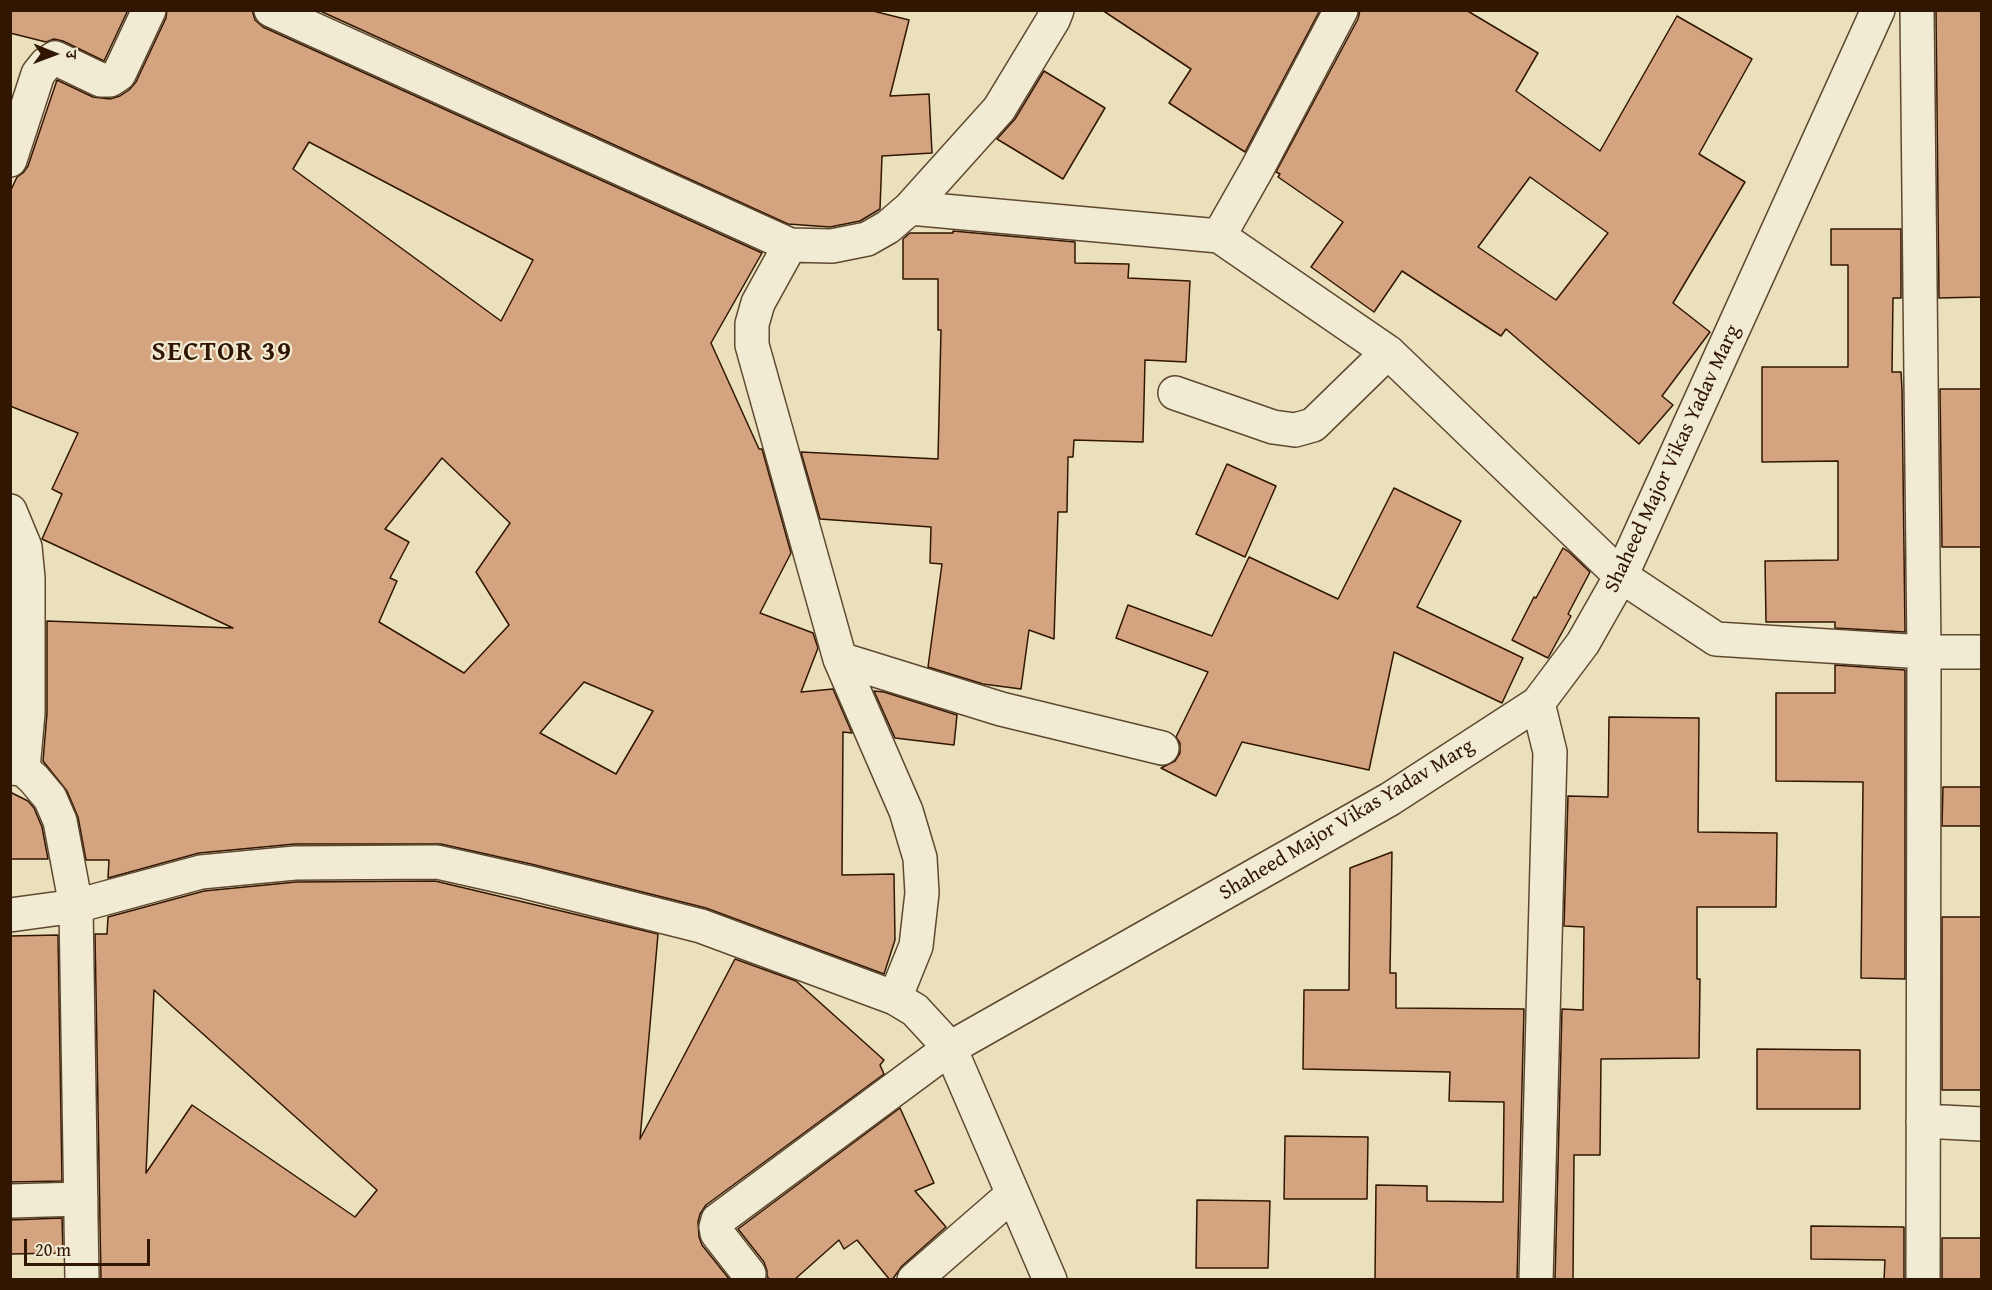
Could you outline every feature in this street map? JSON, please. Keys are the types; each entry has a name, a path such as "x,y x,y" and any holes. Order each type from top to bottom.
{"street":[{"path":"10,160 38,74 46,64 55,58 101,80 110,80 119,74 149,10"},
{"path":"272,11 790,245 832,246 867,239 888,227 910,208 999,109 1053,21 1057,10"},
{"path":"1219,236 1341,10"},
{"name":"Shaheed Major Vikas Yadav Marg","path":"749,1274 717,1233 718,1220 951,1048 1390,799 1538,703 1583,643 1621,576 1878,10"},
{"path":"1917,10 1924,652 1923,1280"},
{"path":"910,208 1219,236 1388,352 1621,576 1716,639 1924,652 1982,652"},
{"path":"790,245 758,303 752,324 752,345 840,659 906,811 920,858 922,893 916,946 895,998"},
{"path":"1175,393 1273,427 1295,430 1313,425 1388,352"},
{"path":"10,511 25,547 28,578 28,714 16,769 34,779 50,798 60,821 76,906 82,1280"},
{"path":"840,659 1001,709 1162,748"},
{"path":"1536,1280 1550,752 1538,703"},
{"path":"10,915 76,906 201,872 295,863 437,862 701,926 895,998 915,1010 951,1048 1050,1280"},
{"path":"1923,1121 1982,1124"},
{"path":"914,1280 1013,1194"},
{"path":"10,1200 81,1199"}],"building":[{"path":"10,10 128,10 104,61 63,41 54,39 46,42 10,33"},
{"path":"167,10 252,10 255,20 263,27 762,253 711,343 759,449 762,449 791,553 760,613 813,633 818,648 801,692 833,689 852,733 843,732 842,875 894,874 895,940 884,974 706,908 441,844 295,844 199,853 108,878 109,860 86,860 78,817 67,791 43,761 47,713 47,621 233,628 42,539 62,494 52,489 78,433 10,406 10,192 17,177 28,166 57,80 93,97 110,99 120,96 136,82 166,18","holes":["309,142 533,260 501,321 293,169","442,458 510,523 476,572 509,625 464,673 379,622 397,581 390,578 409,542 385,529","584,682 653,711 616,774 540,733"]},
{"path":"318,10 869,10 909,20 890,96 929,94 932,153 882,156 880,209 860,221 830,227 788,224"},
{"path":"1102,10 1320,10 1245,152 1169,103 1191,69"},
{"path":"1360,10 1466,10 1538,53 1516,91 1600,151 1677,16 1752,59 1699,154 1745,182 1673,303 1710,332 1662,396 1673,405 1639,444 1506,329 1501,336 1402,271 1374,312 1311,267 1343,222 1278,177 1280,174 1276,172 1358,19","holes":["1530,177 1608,233 1556,300 1478,247"]},
{"path":"1936,10 1982,10 1982,297 1939,298"},
{"path":"1044,71 1105,108 1063,179 997,139 1015,119"},
{"path":"1831,229 1901,229 1901,298 1893,298 1892,372 1901,372 1902,389 1905,632 1835,628 1835,622 1766,622 1765,561 1838,560 1838,461 1762,462 1762,367 1848,367 1848,265 1831,265"},
{"path":"953,231 1075,242 1075,263 1129,264 1128,278 1190,281 1186,362 1145,360 1143,442 1074,440 1073,457 1068,457 1067,512 1058,512 1054,639 1029,630 1021,689 983,684 928,667 942,564 930,563 931,527 820,519 801,452 938,459 941,330 938,330 938,279 903,279 903,239 910,233 953,233"},
{"path":"1940,389 1982,389 1982,547 1942,547"},
{"path":"1227,464 1276,486 1245,557 1196,534"},
{"path":"1394,488 1461,521 1417,607 1523,658 1502,703 1394,652 1369,770 1242,742 1216,796 1161,768 1175,761 1180,753 1180,743 1176,737 1208,672 1116,638 1128,605 1212,636 1249,557 1338,599"},
{"path":"1563,548 1590,572 1568,614 1571,616 1548,658 1512,640"},
{"path":"1835,665 1905,670 1905,979 1861,978 1863,782 1776,781 1776,693 1835,693"},
{"path":"874,691 884,692 957,715 954,745 895,738"},
{"path":"1609,717 1699,718 1698,832 1777,833 1776,907 1697,907 1697,979 1700,979 1699,1058 1601,1059 1600,1155 1574,1155 1573,1279 1555,1279 1562,1009 1583,1010 1584,927 1564,926 1568,796 1608,797"},
{"path":"1943,787 1982,787 1982,826 1942,826"},
{"path":"10,792 28,801 34,808 42,827 48,859 10,859"},
{"path":"1392,852 1390,973 1396,973 1396,1008 1524,1009 1517,1280 1375,1280 1376,1185 1427,1186 1427,1201 1503,1202 1504,1102 1449,1101 1450,1072 1303,1069 1304,990 1349,990 1350,868"},
{"path":"435,881 658,934 640,1139 735,959 796,981 884,1060 880,1065 884,1074 706,1205 698,1222 699,1237 702,1245 730,1280 101,1280 95,934 107,934 108,917 204,891 296,882","holes":["154,990 377,1190 355,1217 192,1105 146,1173"]},
{"path":"1942,917 1982,917 1982,1090 1942,1090"},
{"path":"58,935 62,1181 10,1182 10,936"},
{"path":"1757,1049 1860,1050 1860,1109 1757,1109"},
{"path":"900,1108 934,1183 915,1191 946,1227 902,1266 892,1280 857,1240 844,1249 839,1240 794,1280 770,1280 764,1262 738,1229"},
{"path":"1285,1136 1368,1137 1367,1199 1284,1199"},
{"path":"1197,1200 1270,1201 1268,1268 1196,1268"},
{"path":"62,1218 63,1253 10,1254 10,1220"},
{"path":"1811,1226 1904,1227 1904,1280 1884,1280 1885,1260 1811,1259"},
{"path":"1942,1238 1982,1238 1982,1280 1942,1280"}],"district":[{"name":"SECTOR 39","path":"222,353"}]}
